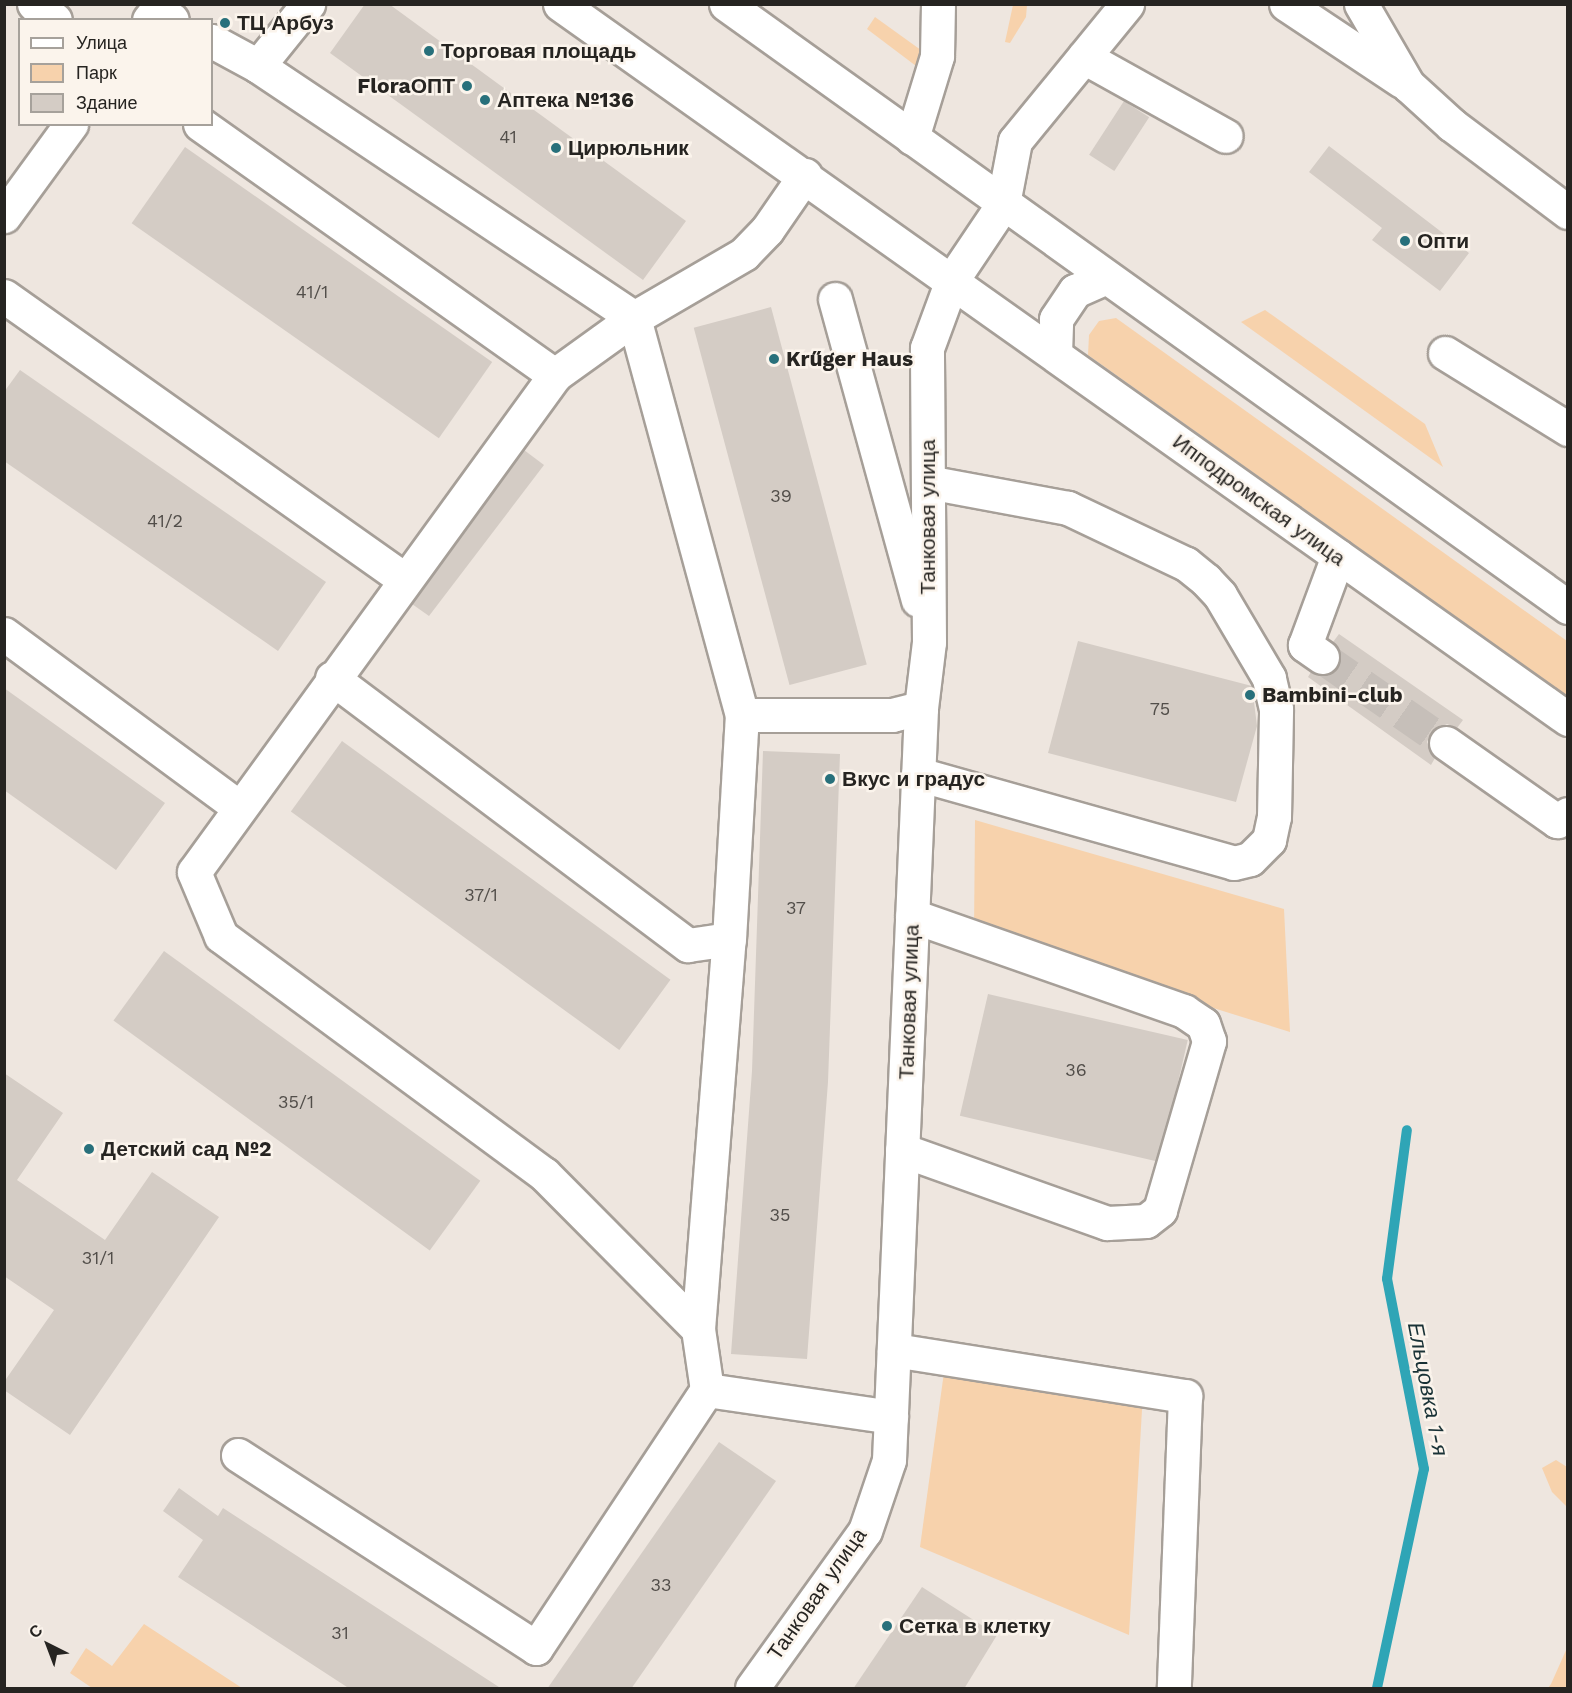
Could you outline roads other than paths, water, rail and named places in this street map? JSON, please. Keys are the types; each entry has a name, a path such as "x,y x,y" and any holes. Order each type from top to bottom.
{"main road":[{"path":"34,4 52,18"},
{"path":"258,66 308,4"},
{"path":"560,4 952,280"},
{"path":"726,4 1568,607"},
{"path":"912,138 937,56 938,4"},
{"path":"1003,204 1015,141 1127,4"},
{"path":"1286,4 1408,85 1452,125 1568,212"},
{"path":"1361,4 1408,85"},
{"path":"151,18 156,11 168,18"},
{"path":"213,42 258,66 634,318 742,715 729,939 698,1329 707,1390 536,1648 238,1455"},
{"path":"1084,57 1226,136"},
{"path":"4,216 70,126"},
{"path":"203,126 555,375"},
{"path":"698,1329 544,1174 221,936 194,872 332,678 555,375 634,318 744,254 767,230 804,175"},
{"name":"Танковая улица","path":"752,1689 864,1531 889,1460 921,708 929,642 927,348 952,280 1003,204"},
{"path":"1055,354 1056,319 1075,291 1106,277"},
{"name":"Ипподромская улица","path":"952,280 1568,719"},
{"path":"4,296 404,579"},
{"path":"835,299 929,642"},
{"path":"1445,352 1568,429"},
{"path":"918,774 1234,863 1250,859 1269,840 1274,817 1276,709 1269,678 1220,595 1206,580 1186,564 1068,508 928,482"},
{"path":"1322,657 1305,645 1338,556"},
{"path":"4,634 239,807"},
{"path":"332,678 688,945 729,939"},
{"path":"742,715 892,715 921,708"},
{"path":"1446,743 1557,821 1568,814"},
{"path":"902,1150 1107,1223 1146,1221 1161,1210 1209,1041 1203,1024 1184,1011 912,916"},
{"path":"894,1350 1185,1396 1174,1689"},
{"path":"707,1390 891,1417"}],"waterway":[{"name":"Ельцовка 1-я","path":"1377,1688 1424,1469 1387,1279 1407,1130"}],"tunnel":[{"path":"1322,657 1446,743"}],"place":[{"name":"ТЦ Арбуз","path":"225,23"},
{"name":"Торговая площадь","path":"429,51"},
{"name":"FloraОПТ","path":"467,86"},
{"name":"Аптека №136","path":"485,100"},
{"name":"Цирюльник","path":"556,148"},
{"name":"Опти","path":"1405,241"},
{"name":"Krűger Haus","path":"774,359"},
{"name":"Bambini-club","path":"1250,695"},
{"name":"Вкус и градус","path":"830,779"},
{"name":"Детский сад №2","path":"89,1149"},
{"name":"Сетка в клетку","path":"887,1626"}]}
